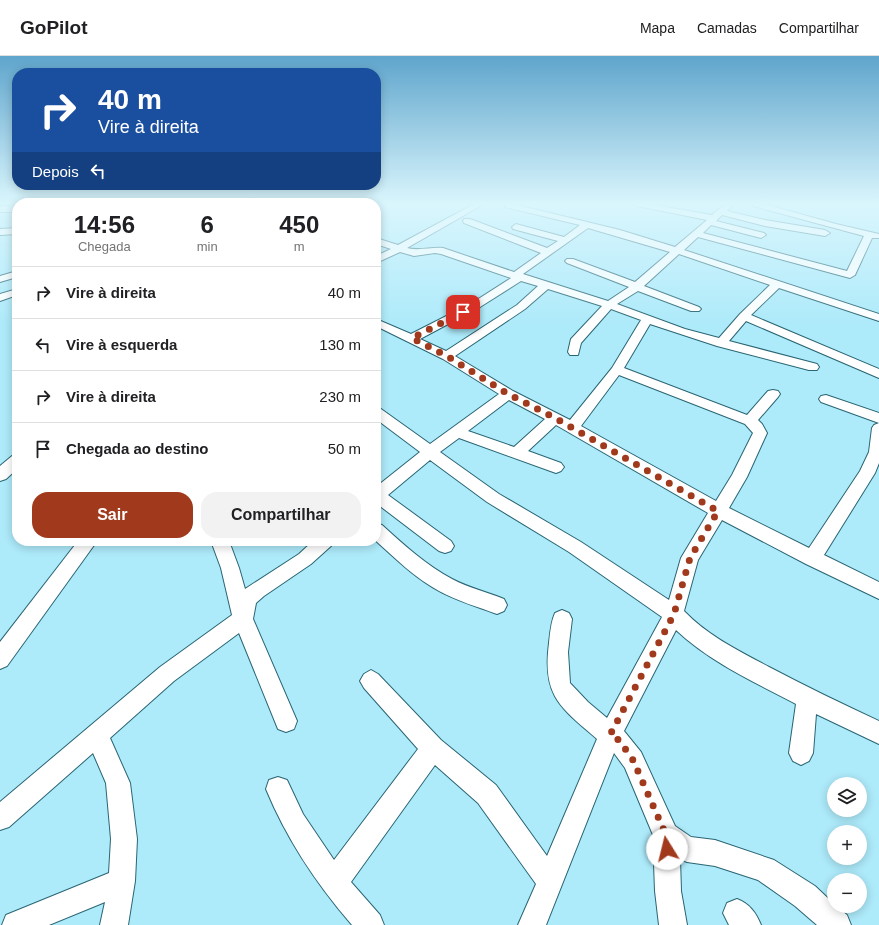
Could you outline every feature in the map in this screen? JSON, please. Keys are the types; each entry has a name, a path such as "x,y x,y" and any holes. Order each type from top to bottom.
{"street":[{"path":"386,245 418,253 435,250 443,251 609,305 647,320 813,367"},
{"path":"381,258 406,245"},
{"path":"529,245 548,252"},
{"path":"412,338 476,305 559,245"},
{"path":"657,245 879,318"},
{"path":"574,352 575,342 609,305 636,287 685,245"},
{"path":"736,245 850,275 864,245"},
{"path":"570,261 696,309"},
{"path":"0,279 12,275"},
{"path":"721,342 744,316 777,284"},
{"path":"447,356 516,310 546,285"},
{"path":"0,298 12,294"},
{"path":"744,316 879,374"},
{"path":"572,428 617,370 647,320"},
{"path":"381,324 447,356 508,394 555,418 718,511 879,591"},
{"path":"532,925 549,880 610,735 674,614 690,558 739,477 760,433 757,427 750,421 617,370"},
{"path":"381,492 431,451 508,394"},
{"path":"750,421 773,394"},
{"path":"826,399 879,418"},
{"path":"381,416 493,498 575,547 674,614 686,629 712,648 807,699 879,733"},
{"path":"516,453 555,418"},
{"path":"812,559 867,473 877,452 879,428"},
{"path":"457,432 501,449 556,467"},
{"path":"0,475 12,464"},
{"path":"381,500 445,546"},
{"path":"381,534 438,581 456,590 497,605"},
{"path":"4,648 84,546"},
{"path":"222,546 230,568 243,619 286,721"},
{"path":"0,818 167,674 243,619 247,599 257,590 305,559 319,546"},
{"path":"562,619 558,652 560,686 580,710 610,735 619,740 633,760 666,835 668,891 673,925"},
{"path":"370,681 433,748 487,794 549,880"},
{"path":"801,754 807,699"},
{"path":"97,735 118,783 124,839 122,881 114,925"},
{"path":"334,883 433,748"},
{"path":"278,789 294,824 334,883 370,925"},
{"path":"666,835 687,849 715,853 765,869 805,896 837,925"},
{"path":"16,925 122,881"}],"route":[{"path":"463,312 412,338 447,356 508,394 555,418 718,511 690,558 674,614 610,735 619,740 633,760 666,835 667,849"}]}
